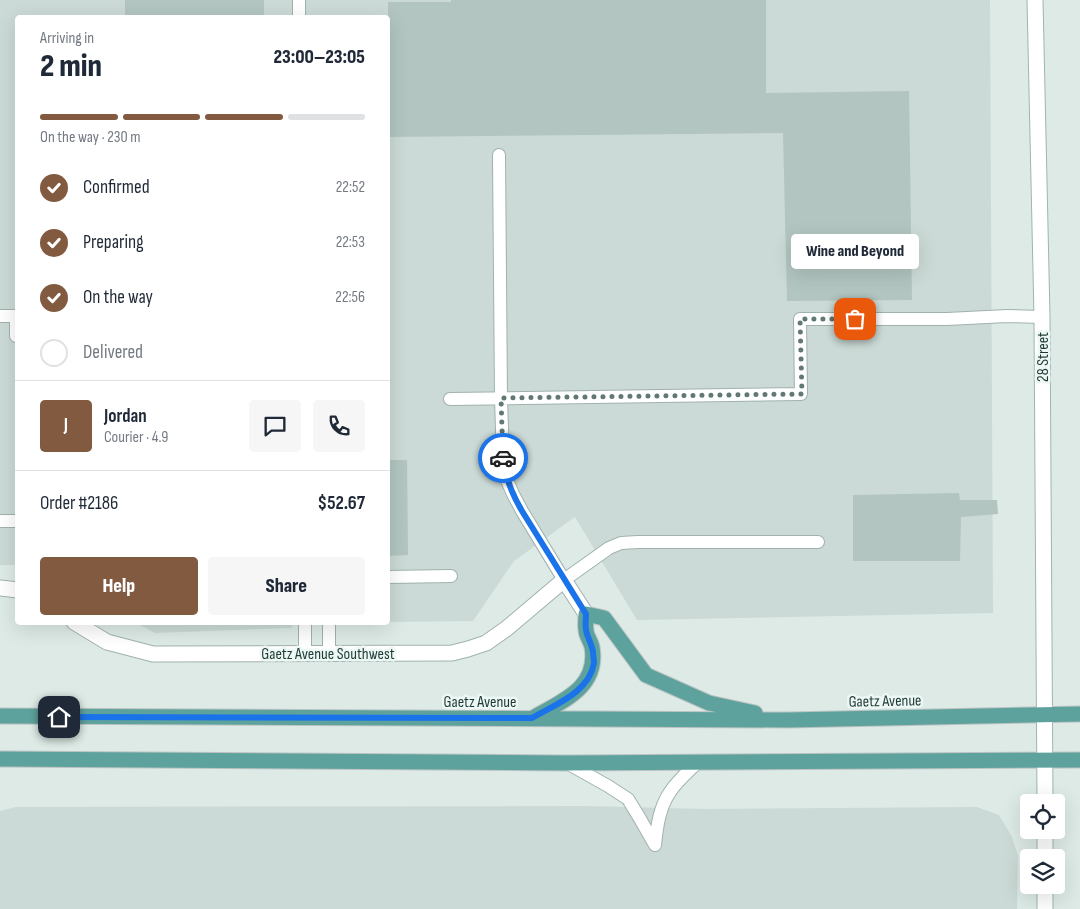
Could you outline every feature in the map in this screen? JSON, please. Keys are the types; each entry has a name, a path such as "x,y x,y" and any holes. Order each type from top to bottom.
{"main road":[{"path":"532,718 574,694 590,676 594,663 592,646 586,631 586,614 604,618 646,675 709,703 788,720"},
{"name":"Gaetz Avenue","path":"0,716 788,720 1080,714"},
{"path":"0,759 567,763 1080,760"}],"street":[{"name":"28 Street","path":"1035,0 1042,316 1044,794"},
{"path":"564,580 586,614"},
{"name":"Gaetz Avenue Southwest","path":"79,625 107,642 153,654 452,653 486,643 506,629 564,580"},
{"path":"0,588 15,590"},
{"path":"1044,894 1045,909"}],"lane":[{"path":"298,0 299,15"},
{"path":"499,155 503,460 506,478 513,494 564,580 609,548 621,543 818,542"},
{"path":"0,316 15,316"},
{"path":"450,399 802,394 800,319 937,319 1042,316"},
{"path":"0,521 15,521"},
{"path":"390,577 451,576"},
{"path":"305,625 305,654"},
{"path":"329,625 329,653"},
{"path":"567,763 628,799 655,846 658,821 670,791 697,763"}],"shaded area":[{"path":"0,0 990,0 993,613 637,620 575,517 514,561 473,621 390,622 390,15 15,15 15,565 0,565"},
{"path":"140,625 293,625 291,628 155,633"},
{"path":"584,806 706,809 977,807 999,815 1012,837 1018,856 1017,909 0,909 0,811 16,807"}],"building":[{"path":"125,0 264,0 264,15 125,15"},
{"path":"451,0 766,0 766,93 909,91 912,300 787,301 783,133 390,137 390,15 388,15 388,2 451,2"},
{"path":"390,460 407,460 408,555 390,556"},
{"path":"959,493 960,500 997,500 998,514 961,517 960,561 853,561 853,495"}],"way so far":[{"path":"503,458 501,398 802,394 800,319 855,319"}],"place":[{"name":"Wine and Beyond","path":"855,319"}],"route":[{"path":"59,717 532,718 564,700 583,685 590,676 594,663 592,646 586,631 586,614 522,511 506,478 503,458"}]}
